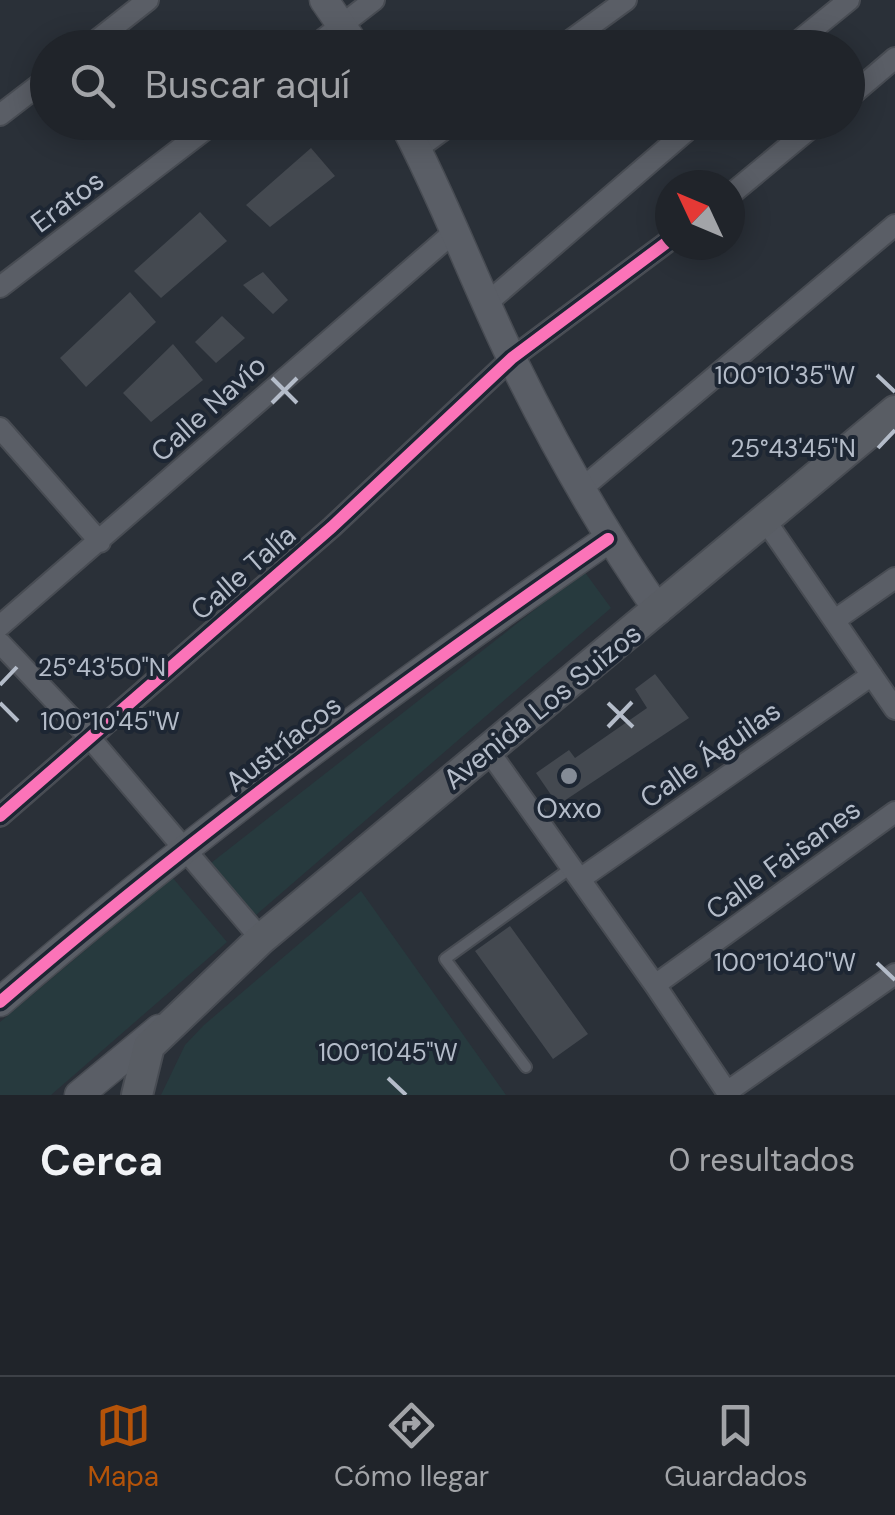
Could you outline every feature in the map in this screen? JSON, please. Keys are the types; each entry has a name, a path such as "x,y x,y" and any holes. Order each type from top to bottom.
{"main road":[{"name":"Avenida Los Suizos","path":"137,1095 149,1046 261,939 895,411"}],"street":[{"path":"110,30 148,0"},
{"path":"324,0 345,30"},
{"path":"353,30 374,0"},
{"path":"585,30 626,0"},
{"path":"812,30 849,0"},
{"path":"865,84 895,58"},
{"path":"0,115 30,92"},
{"name":"Eratos","path":"0,287 191,140"},
{"path":"412,140 512,358 580,490 608,539 658,610"},
{"path":"417,149 429,140"},
{"path":"486,302 676,140"},
{"path":"745,182 796,140"},
{"path":"580,490 895,225"},
{"name":"Calle Navío","path":"0,626 454,232"},
{"name":"Calle Talía","path":"0,816 332,527 512,358 655,251"},
{"path":"0,428 100,542"},
{"path":"765,520 895,709"},
{"name":"Austríacos","path":"5,989 424,667 608,539"},
{"path":"835,620 895,578"},
{"path":"0,643 90,738 261,939"},
{"name":"Calle Águilas","path":"576,873 872,675"},
{"path":"488,750 728,1094 895,974"},
{"name":"Calle Faisanes","path":"655,985 895,812"},
{"path":"94,1090 191,1003"}],"lane":[{"path":"526,1067 446,958 576,873"}],"green space":[{"path":"584,571 611,608 256,915 211,863"},
{"path":"172,877 227,942 51,1095 0,1095 0,1022"},
{"path":"361,891 506,1095 161,1095 185,1045 204,1025"}],"building":[{"path":"311,148 335,176 270,227 246,205"},
{"path":"200,212 227,241 161,298 134,271"},
{"path":"263,272 288,300 273,314 243,285"},
{"path":"130,292 156,322 86,387 60,358"},
{"path":"222,316 245,338 216,363 195,342"},
{"path":"173,344 203,380 151,422 123,393"},
{"path":"655,674 689,718 558,805 536,773 569,750 575,758 647,708 635,689"},
{"path":"510,926 588,1034 553,1059 475,951"}],"cycle path":[{"path":"0,816 332,527 512,358 655,251"},
{"path":"0,1002 298,762 608,539"}],"place":[{"name":"Oxxo","path":"569,776"}]}
